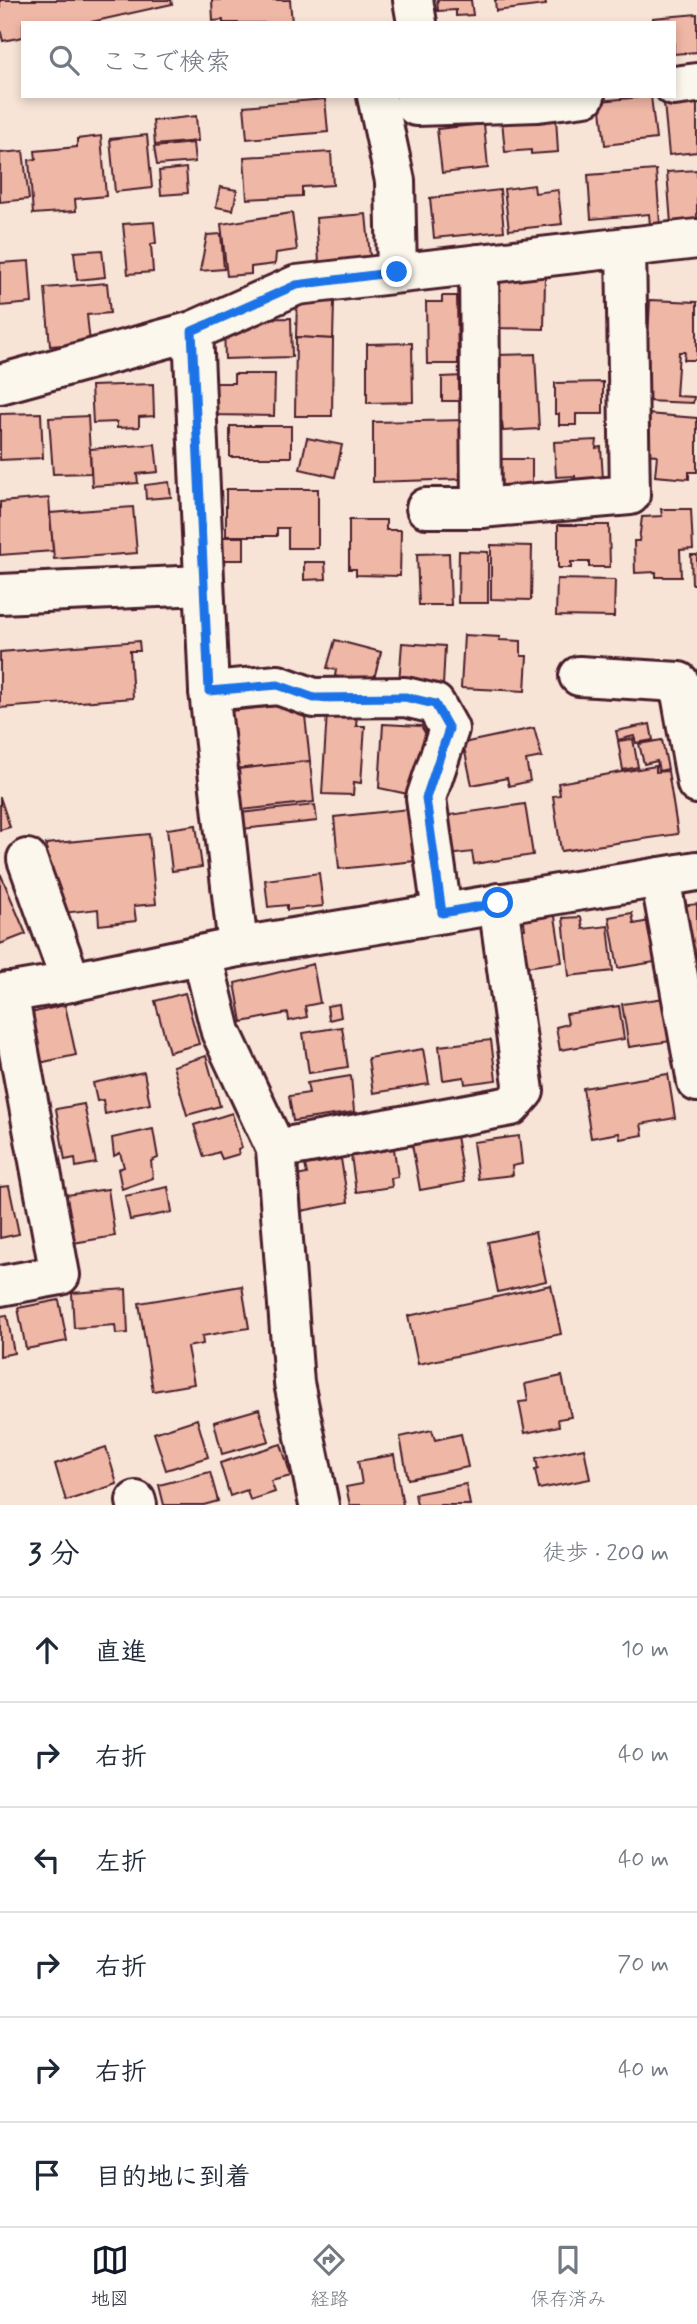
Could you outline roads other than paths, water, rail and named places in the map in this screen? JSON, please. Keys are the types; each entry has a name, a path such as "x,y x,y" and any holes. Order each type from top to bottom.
{"street":[{"path":"413,0 417,21"},
{"path":"676,86 697,83"},
{"path":"377,98 395,181 397,272"},
{"path":"416,98 416,106 538,102 569,98"},
{"path":"0,384 192,331 296,285 697,239"},
{"path":"426,508 481,508 630,495 626,247"},
{"path":"479,264 481,508"},
{"path":"192,331 220,951 221,1032 276,1149 294,1383 319,1505"},
{"path":"0,594 203,585"},
{"path":"579,676 679,682 697,784"},
{"path":"209,691 278,685 314,698 405,697 435,704 449,729 426,798 442,913"},
{"path":"27,859 71,982"},
{"path":"0,1286 60,1275 4,993 220,951 697,871"},
{"path":"660,877 697,1082"},
{"path":"276,1149 511,1105 524,1091 498,903"}]}
